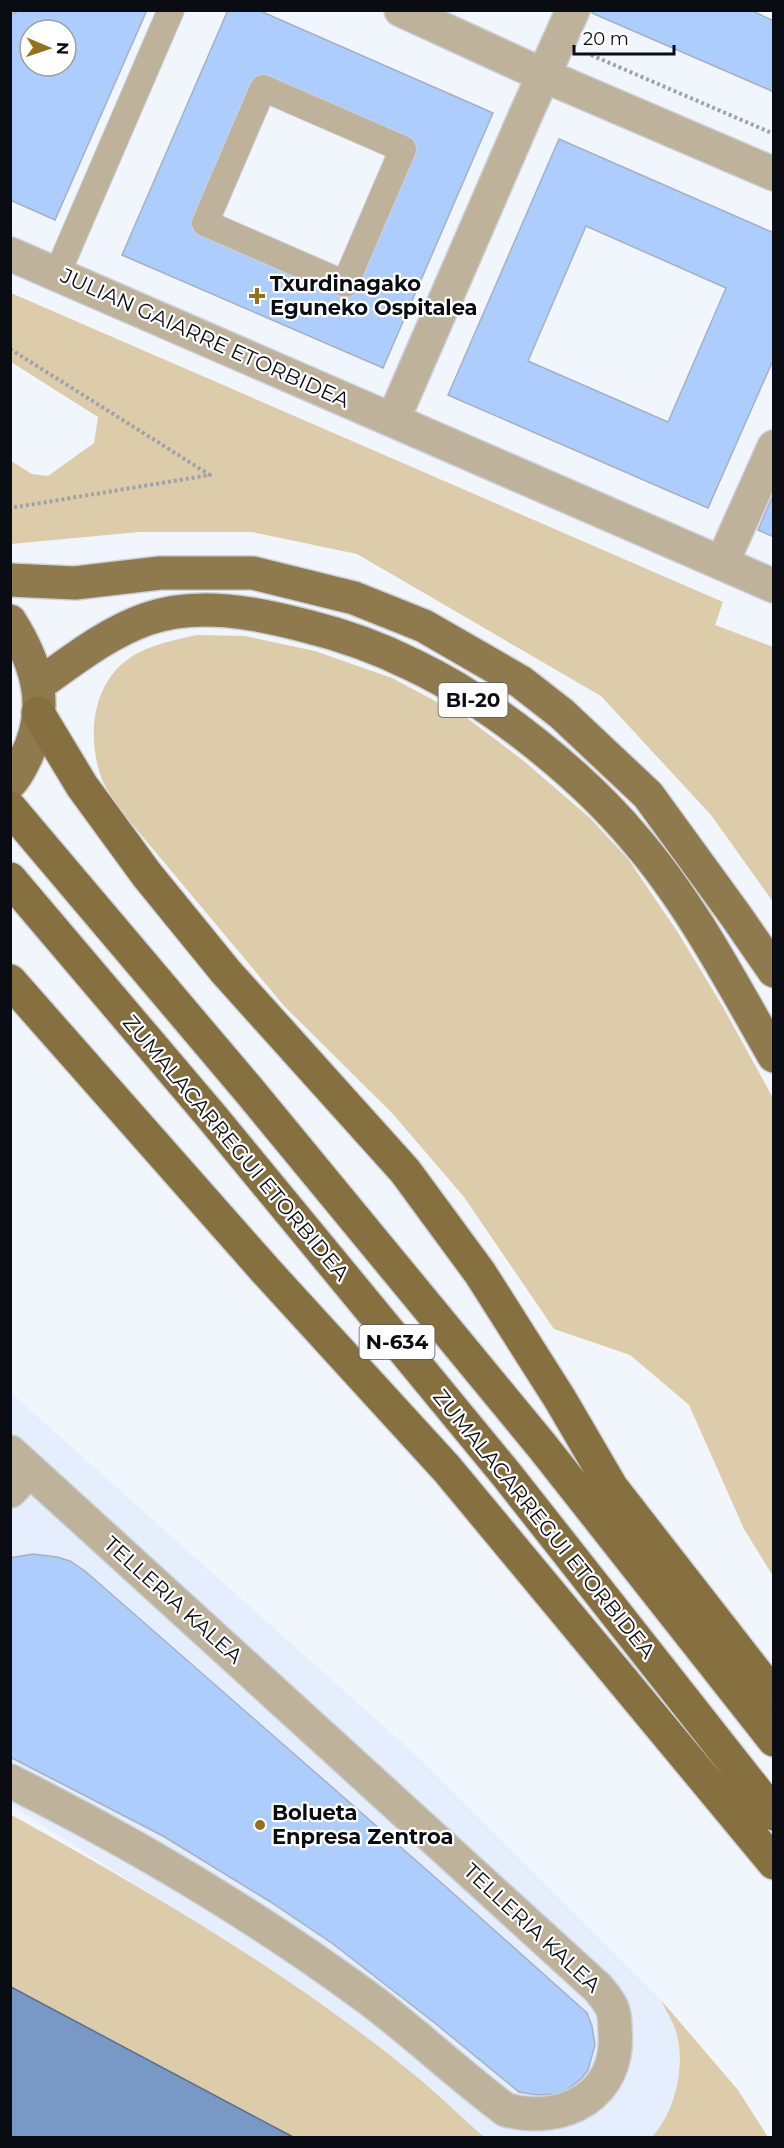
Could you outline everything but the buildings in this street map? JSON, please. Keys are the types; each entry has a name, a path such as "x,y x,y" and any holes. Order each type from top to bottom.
{"highway":[{"path":"38,699 82,786 154,884 226,972 405,1171 480,1273 612,1488 774,1696"},
{"name":"N-634","path":"10,808 247,1088 534,1436 774,1740"},
{"name":"ZUMALACARREGUI ETORBIDEA","path":"10,879 212,1117 506,1474 774,1814"},
{"name":"N-634","path":"10,981 266,1271 447,1469 774,1863"}],"main road":[{"name":"BI-20","path":"10,580 75,583 160,573 253,573 354,597 424,626 521,682 562,714 648,795 774,971"},
{"name":"BI-20","path":"38,699 118,631 148,618 178,612 231,612 288,621 362,643 414,665 500,717 544,751 588,790 636,840 668,882 710,946 774,1056"},
{"path":"10,621 32,659 38,699 32,746 10,783"}],"street":[{"path":"57,274 171,10"},
{"path":"401,10 543,75 774,174"},
{"path":"393,420 573,10"},
{"path":"263,88 403,149 345,284 205,223 263,88"},
{"name":"JULIAN GAIARRE ETORBIDEA","path":"13,255 774,586"},
{"path":"722,563 774,447"},
{"name":"TELLERIA KALEA","path":"10,1781 146,1853 273,1931 371,2001 506,2110 523,2115 562,2110 582,2103 602,2087 610,2071 616,2044 613,2009 598,1988 17,1471"}],"path":[{"path":"560,41 774,134"},
{"path":"10,348 210,475 10,508"}],"shaded area":[{"path":"11,293 723,602 715,625 773,647 773,902 711,815 601,696 357,554 252,532 139,532 11,544 11,461 32,474 48,476 94,443 98,417 11,362"},
{"path":"197,635 245,636 315,651 392,678 467,718 525,762 590,818 628,859 677,931 723,1007 773,1098 773,1576 744,1529 689,1405 630,1355 554,1329 464,1197 392,1113 285,1007 117,806 101,778 96,758 94,726 101,694 108,680 131,657 155,646"},
{"path":"10,1392 419,1758 661,2000 677,2034 680,2070 674,2100 662,2126 652,2137 483,2137 280,1977 11,1805"},
{"path":"10,1814 170,1906 275,1972 375,2044 423,2082 484,2137 293,2137 11,1987"},
{"path":"661,2000 738,2090 768,2137 652,2137 667,2115 672,2102 680,2062 676,2031"}],"water":[{"path":"11,1987 293,2137 11,2137"}],"place":[{"name":"Txurdinagako Eguneko Ospitalea","path":"257,296"},
{"name":"Bolueta Enpresa Zentroa","path":"260,1825"}]}
